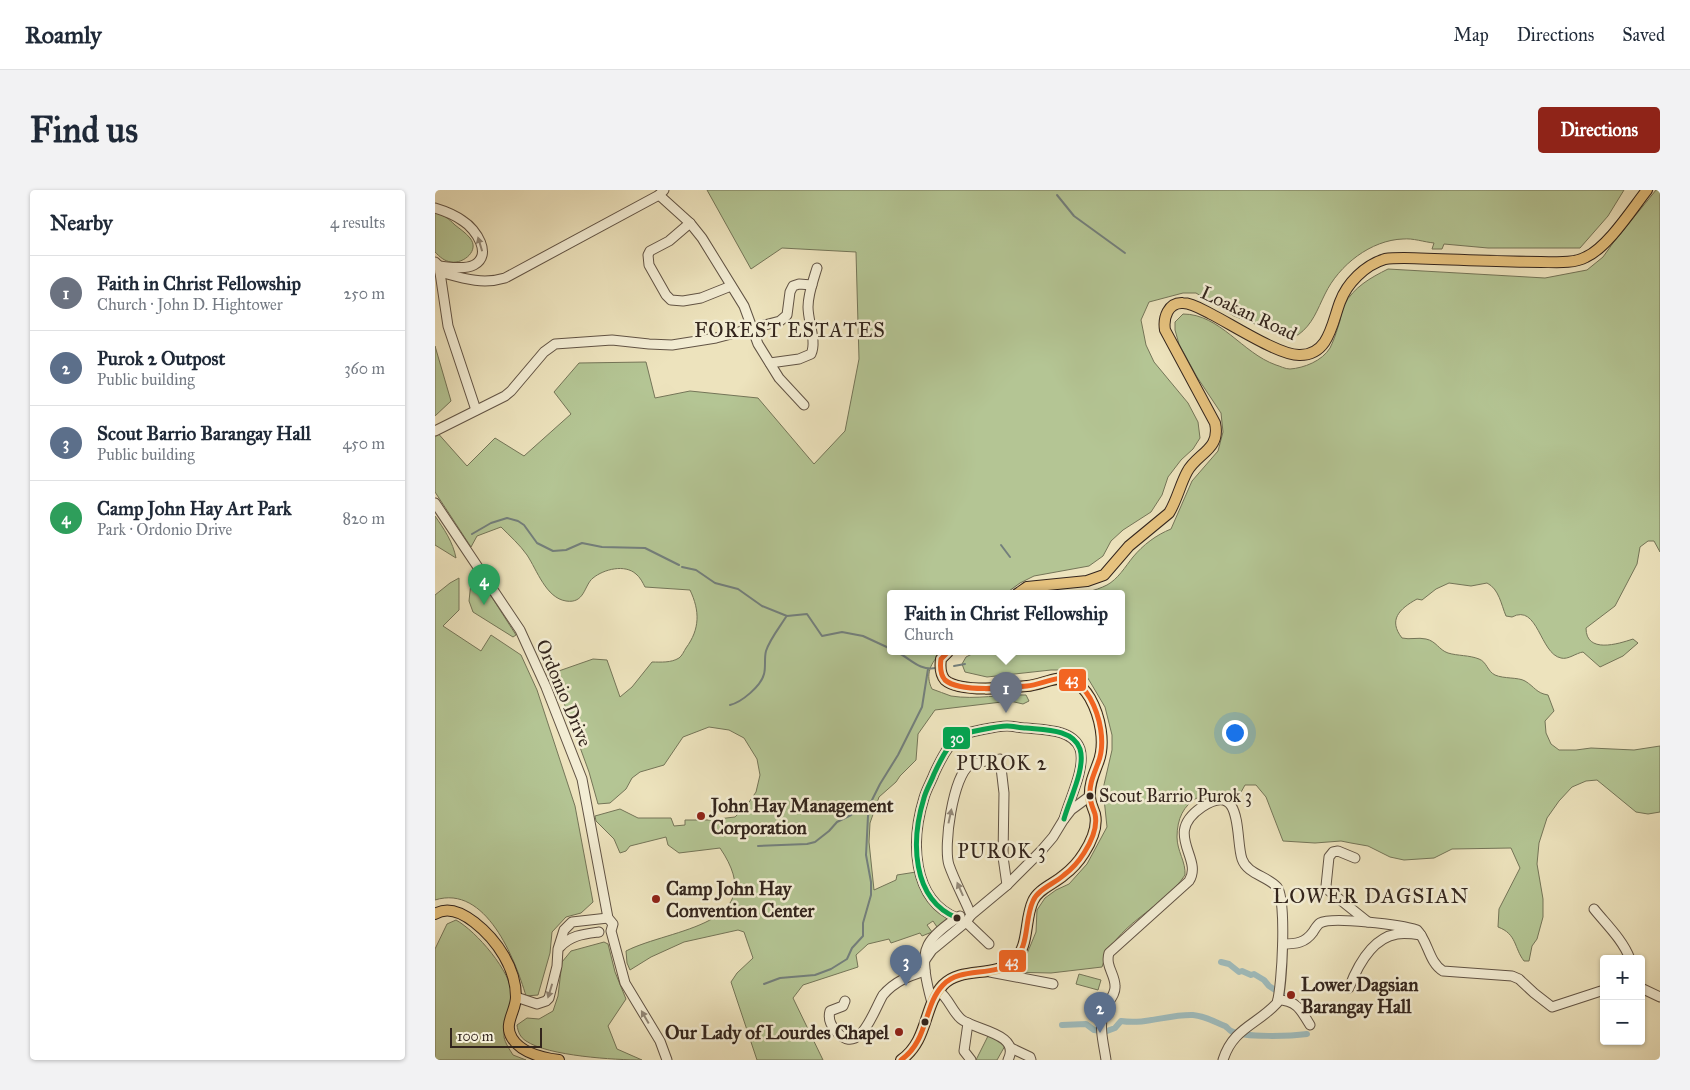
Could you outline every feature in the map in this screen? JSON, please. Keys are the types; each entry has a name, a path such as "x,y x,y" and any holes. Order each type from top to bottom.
{"main road":[{"name":"Loakan Road","path":"1023,590 1027,587 1087,581 1104,575 1129,546 1169,512 1187,470 1211,447 1216,438 1217,430 1215,423 1165,330 1164,318 1171,307 1183,302 1200,308 1283,352 1301,356 1323,346 1347,288 1359,274 1376,263 1387,259 1404,258 1523,262 1568,262 1578,260 1586,257 1606,241 1647,190"},
{"path":"901,1060 920,1037 932,1003 943,985 953,978 1005,967 1017,957 1022,948 1028,918 1035,897 1064,876 1085,852 1092,838 1096,821 1090,796 1091,780 1099,761 1102,740 1099,722 1090,698 1078,684 1063,678 1028,686 957,686 944,678 940,667 941,658 944,655"},
{"path":"435,914 449,910 461,913 487,934 504,956 509,967 516,997 509,1021 511,1037 531,1053 559,1060"}],"street":[{"path":"438,267 478,282 505,278 662,192 690,223 711,253 744,306 751,330 758,344 785,386 804,405"},
{"path":"435,208 465,221 480,239 483,251 475,265 463,268 438,267"},
{"path":"690,223 669,241 650,251 648,255 649,265 666,295 671,300 683,301 701,298 731,286"},
{"path":"438,267 448,326 476,410"},
{"path":"770,363 799,359 811,354 813,345 808,309 817,268"},
{"path":"435,432 501,399 511,391 544,352 555,344 612,340 672,345 751,330 784,319 793,286 799,284 812,285"},
{"name":"Ordonio Drive","path":"435,503 520,630 546,687 582,779 608,918 613,924 611,932 625,984 660,1041 667,1060"},
{"path":"957,918 941,910 927,893 919,872 916,842 920,814 927,788 937,765 958,737 969,733 1009,726 1057,732 1071,738 1079,746 1082,757 1076,784 1064,819"},
{"path":"989,944 969,918 949,864 947,835 949,819 962,773 973,764 1000,759 1003,793 1003,857 1007,885"},
{"path":"925,960 932,950 1007,885 1053,837 1071,810 1090,796"},
{"path":"1106,1060 1101,1028 1103,1013 1115,990 1114,980 1107,959 1109,953 1189,881 1193,870 1183,834 1189,820 1195,813 1211,802 1222,800 1232,806 1237,822 1243,861 1254,872 1273,884 1279,891 1282,909 1283,944 1278,1000 1272,1008 1238,1033 1228,1047 1223,1060"},
{"path":"1355,858 1338,851 1333,852 1329,857 1326,886 1328,890 1368,922"},
{"path":"1594,909 1629,955"},
{"path":"932,1003 925,971 925,953 929,942 962,915 969,918"},
{"path":"516,997 537,1004 546,1001 549,998 557,966 558,949 564,930 572,922 608,918"},
{"path":"599,920 596,928 599,932"},
{"path":"1283,944 1305,941 1318,924 1325,921 1368,922 1414,929 1421,935 1437,966 1443,971 1513,976 1519,978 1552,1007 1600,991"},
{"path":"558,949 569,938 584,934 611,932"},
{"path":"1349,988 1359,965 1375,946 1386,938 1397,934 1421,935"},
{"path":"845,1001 843,1006 830,1011 829,1020 841,1036 852,1039 857,1038 865,1030 887,990 902,979 925,971"},
{"path":"988,972 1053,984"},
{"path":"1645,990 1660,997"},
{"path":"939,991 946,997 958,1016 968,1023 1002,1038 1011,1048 1030,1057 1031,1060"},
{"path":"1278,1000 1288,1000 1294,1004 1309,1025"},
{"path":"968,1023 964,1051 971,1060"},
{"path":"1008,1060 1011,1048"}],"green space":[{"path":"707,190 1624,190 1608,216 1580,248 1488,248 1444,244 1442,249 1432,249 1434,243 1407,239 1391,240 1379,244 1368,249 1347,264 1331,283 1311,321 1298,335 1281,334 1234,316 1196,293 1183,293 1149,302 1141,320 1146,345 1154,362 1188,403 1198,422 1200,438 1193,449 1181,460 1168,477 1162,495 1151,512 1123,530 1111,541 1103,556 1089,566 1034,576 1010,590 887,590 887,655 939,655 934,660 930,669 930,684 932,689 951,696 1026,695 1029,701 1023,704 1010,701 935,710 918,734 916,760 879,797 870,823 869,842 874,890 896,880 897,875 916,872 932,904 948,918 937,927 933,921 927,925 932,932 922,936 920,933 891,943 889,939 868,944 856,955 858,967 803,985 793,998 823,1060 757,1060 731,982 737,973 753,958 744,932 738,930 684,942 651,957 630,970 627,963 626,951 689,929 710,920 725,909 734,894 733,874 720,848 679,853 668,845 666,837 630,846 626,851 620,853 614,839 596,821 595,816 620,809 638,818 671,818 674,826 685,825 685,820 735,817 756,792 760,775 757,759 744,738 729,730 709,727 683,737 664,765 640,772 632,778 626,789 610,803 598,804 589,772 553,673 593,659 607,660 620,697 632,687 652,662 673,661 682,655 694,634 697,620 696,605 690,590 645,587 636,574 620,568 603,572 593,578 577,600 566,601 559,599 548,589 524,551 501,527 477,536 471,547 435,492 435,430 467,466 495,438 524,456 571,414 554,392 579,363 646,362 655,398 690,391 758,398 814,464 845,431 859,359 856,252 782,248 751,269"},
{"path":"1656,190 1660,190 1660,552 1654,541 1648,541 1640,547 1637,564 1615,606 1586,628 1587,636 1597,644 1612,645 1633,639 1638,643 1623,656 1600,667 1583,652 1561,658 1554,655 1548,648 1528,617 1521,615 1506,616 1497,593 1487,583 1471,586 1449,583 1436,589 1422,600 1417,599 1405,607 1397,616 1396,626 1402,638 1426,639 1448,653 1479,659 1495,675 1522,680 1538,691 1548,695 1554,711 1545,721 1546,733 1551,744 1559,750 1591,748 1634,750 1660,746 1660,812 1648,814 1636,812 1597,780 1586,781 1572,787 1559,801 1547,818 1539,843 1537,864 1543,899 1543,917 1537,939 1532,946 1529,961 1524,961 1509,933 1498,927 1499,909 1520,868 1511,848 1452,849 1434,858 1404,860 1390,857 1368,846 1341,841 1315,843 1283,841 1266,797 1256,785 1245,785 1240,794 1216,792 1196,799 1182,813 1178,824 1177,842 1185,875 1164,898 1116,939 1102,967 1051,973 1006,972 1024,961 1036,932 1037,910 1045,898 1069,884 1087,864 1107,827 1103,789 1112,750 1112,735 1105,707 1086,675 1075,670 1051,670 987,677 965,672 962,664 966,657 970,655 1125,655 1125,590 1095,590 1107,585 1118,576 1145,544 1171,529 1192,481 1218,451 1223,432 1221,413 1197,377 1179,344 1175,322 1183,314 1208,320 1252,352 1276,365 1290,369 1312,363 1327,353 1339,324 1343,307 1348,299 1358,288 1388,269 1545,278 1587,270 1603,257"},
{"path":"435,213 441,214 448,219 465,233 473,243 472,251 461,261 449,261 435,252"},
{"path":"435,346 451,401 435,416"},
{"path":"435,516 450,541 456,558 435,545"},
{"path":"475,571 516,635 513,637 473,612 469,601 472,573"},
{"path":"459,578 459,610 443,626 481,651 491,635 521,655 537,690 575,806 593,902 581,913 566,917 552,932 550,953 538,995 526,996 506,945 483,914 469,903 453,898 435,900 435,595"},
{"path":"456,920 483,943 500,964 506,976 510,986 512,1001 504,1037 513,1055 526,1060 435,1060 435,949 447,924"},
{"path":"604,942 608,944 615,972 626,999 608,1026 617,1049 642,1060 565,1054 536,1046 524,1039 517,1025 527,1018 539,1019 553,1011 558,996 562,962 571,951"},
{"path":"1079,974 1101,980 1098,990 1076,984"},
{"path":"989,1034 1006,1044 997,1060 976,1060"}],"waterway":[{"path":"1057,195 1074,216 1125,253"},
{"path":"472,534 491,523 507,518 524,525 537,543 553,551 566,550 582,543 602,547 645,548 679,565"},
{"path":"1001,545 1010,557"},
{"path":"682,567 696,570 715,583 738,589 762,606 787,616 807,614 822,636 842,632 863,636 887,647"},
{"path":"730,705 745,697 762,679 765,668 765,654 772,638 786,617"},
{"path":"902,655 925,668 936,668"},
{"path":"954,666 965,664"},
{"path":"764,984 780,978 815,975 831,969 847,959 852,948 863,936 863,923 871,895 871,882 866,855 868,816 871,802 898,755 922,707 928,669"},
{"path":"758,846 815,842 837,822 871,802"},
{"path":"1221,962 1229,964 1239,972 1254,974 1291,1000"},
{"path":"1107,1031 1115,1028 1121,1021 1139,1022 1193,1015 1210,1019 1231,1031 1246,1035 1280,1036 1307,1034"},
{"path":"1062,1025 1086,1024 1094,1030 1101,1031"}],"transit line":[{"name":"43","path":"901,1060 917,1043 932,1003 943,985 950,979 959,976 1005,966 1018,955 1022,948 1030,908 1035,897 1067,873 1078,862 1089,844 1096,824 1090,787 1102,747 1102,738 1097,713 1090,698 1079,684 1071,679 1060,678 1032,685 1008,688 961,687 945,680 942,675 941,659 945,655"},
{"name":"30","path":"957,918 942,909 931,897 923,883 918,867 917,849 917,832 925,795 941,759 955,739 968,733 1007,726 1049,730 1065,734 1071,738 1080,749 1081,765 1064,819"}],"place":[{"name":"Camp John Hay Art Park","path":"484,605"},
{"name":"Faith in Christ Fellowship","path":"1006,713"},
{"name":"Scout Barrio Purok 3","path":"1090,796"},
{"name":"John Hay Management Corporation","path":"701,816"},
{"name":"Camp John Hay Convention Center","path":"656,899"},
{"name":"Scout Barrio Barangay Hall","path":"906,986"},
{"name":"Lower Dagsian Barangay Hall","path":"1291,995"},
{"name":"Our Lady of Lourdes Chapel","path":"899,1032"},
{"name":"Purok 2 Outpost","path":"1100,1033"}],"district":[{"name":"FOREST ESTATES","path":"790,330"},
{"name":"PUROK 2","path":"1002,763"},
{"name":"PUROK 3","path":"1002,851"},
{"name":"LOWER DAGSIAN","path":"1371,896"}]}
